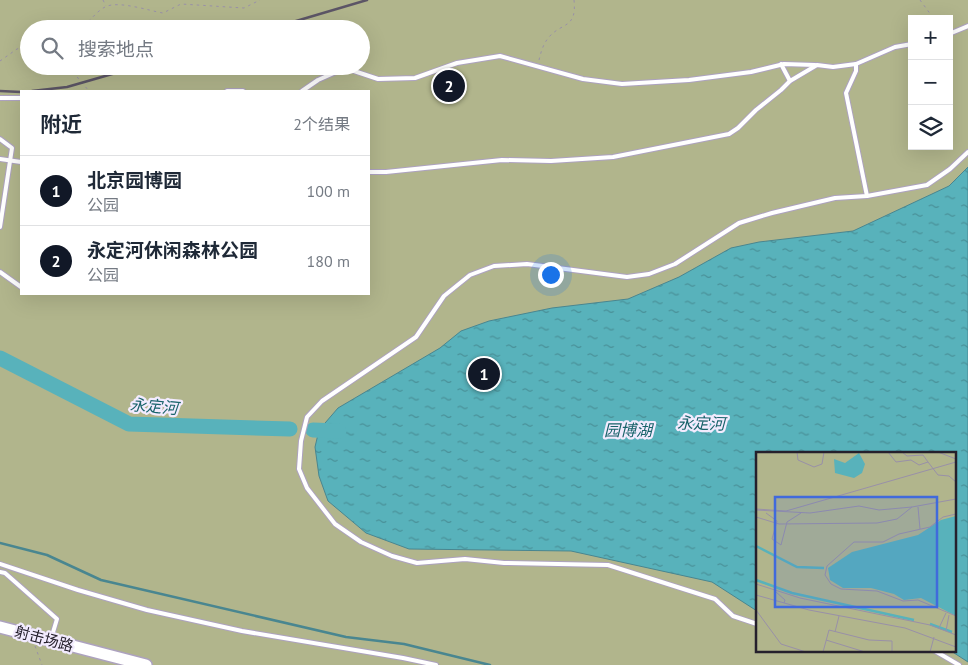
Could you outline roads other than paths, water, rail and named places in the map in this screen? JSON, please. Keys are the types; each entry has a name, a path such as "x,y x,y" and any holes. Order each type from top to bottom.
{"street":[{"name":"射击场路","path":"0,627 146,665"}],"lane":[{"path":"953,32 968,26"},
{"path":"366,75 378,79 415,78 458,63 500,56 583,79 622,84 689,80 751,72 781,64 833,67 856,64 895,47 908,45"},
{"path":"781,64 790,81"},
{"path":"856,64 856,71 846,93 867,196"},
{"path":"370,172 502,160 612,157 729,134 790,81 817,65"},
{"path":"303,90 329,75"},
{"path":"0,98 20,98"},
{"path":"0,139 12,148 0,227"},
{"path":"756,624 733,616 715,600 608,565 504,563 465,559 417,562 392,556 361,542 335,524 307,488 299,469 301,441 307,417 322,401 416,337 444,296 470,275 494,266 527,264 627,277 649,274 675,264 739,223 835,198 867,196 927,185 950,169 968,152"},
{"path":"0,159 20,162"},
{"path":"0,272 20,286"},
{"path":"2,565 6,573 57,619 51,641"},
{"path":"2,565 147,610 242,631 436,665"},
{"path":"0,572 6,573"},
{"path":"937,652 959,665"}],"water":[{"name":"园博湖","path":"968,167 968,662 953,652 956,652 956,452 756,452 756,610 712,582 571,551 409,549 366,533 328,501 319,476 315,447 319,430 338,408 440,348 461,331 489,321 552,308 628,299 679,277 731,248 759,242 853,231 949,186"}],"waterway":[{"name":"永定河","path":"0,358 129,424 290,429"},
{"name":"永定河","path":"313,430 339,431"},
{"path":"0,543 47,555 101,580 346,637 404,644 490,665"}],"railway":[{"path":"299,20 367,0"},
{"path":"41,90 67,87 109,75"},
{"path":"0,91 20,92"}],"place":[{"name":"永定河休闲森林公园","path":"449,86"},
{"name":"北京园博园","path":"484,374"}]}
